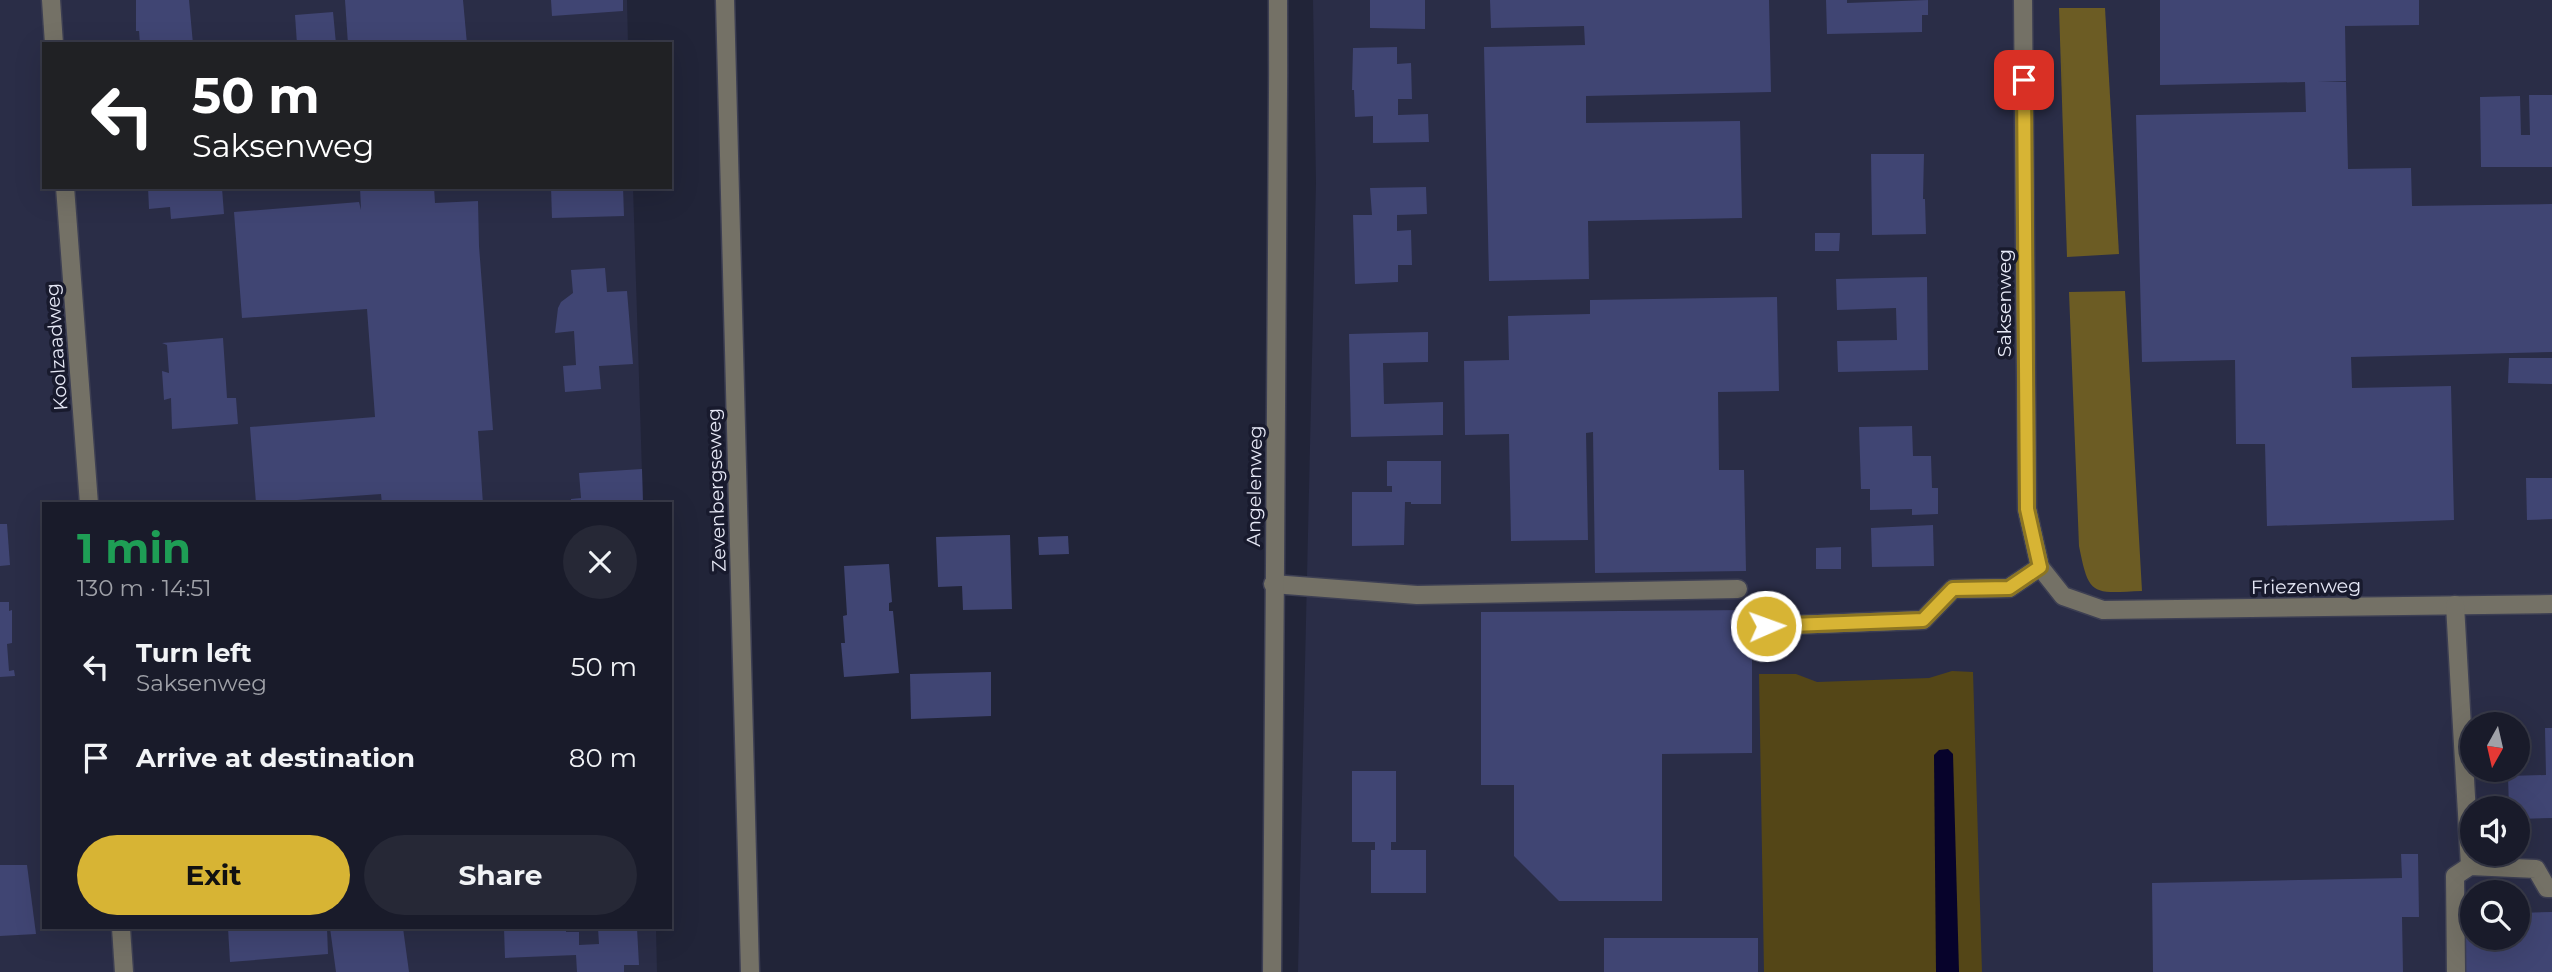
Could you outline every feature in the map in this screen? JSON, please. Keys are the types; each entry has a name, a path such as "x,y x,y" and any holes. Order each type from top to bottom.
{"street":[{"path":"51,0 54,42"},
{"name":"Angelenweg","path":"1272,972 1273,584 1279,272 1278,0"},
{"name":"Saksenweg","path":"2023,0 2027,509 2040,567 2063,596"},
{"name":"Zevenbergseweg","path":"723,5 750,969"},
{"name":"Koolzaadweg","path":"65,189 89,502"},
{"path":"1766,626 1923,620 1953,589 2009,588 2040,567"},
{"path":"1273,584 1417,595 1738,589"},
{"name":"Friezenweg","path":"2063,596 2103,610 2552,604"},
{"path":"2455,605 2466,796"},
{"path":"2456,972 2455,876 2470,866 2536,869 2547,888 2552,888"},
{"path":"121,929 124,972"}],"shaded area":[{"path":"0,0 627,0 628,42 42,42 42,189 633,189 643,502 42,502 42,929 656,929 657,972 0,972"},
{"path":"1313,0 2552,0 2552,972 1298,972 1316,183"},
{"path":"2059,8 2105,8 2119,254 2067,257"},
{"path":"2125,291 2142,591 2112,592 2103,591 2090,583 2079,546 2069,292"},
{"path":"1952,671 1973,672 1982,972 1764,972 1759,674 1796,674 1817,682 1929,678"},
{"path":"1948,749 1953,754 1959,972 1936,972 1934,755 1939,750"}],"building":[{"path":"136,0 189,0 193,42 140,42 139,31 136,31"},
{"path":"345,0 463,0 467,42 348,42"},
{"path":"551,0 623,0 623,11 552,16"},
{"path":"1370,0 1425,0 1425,29 1370,28"},
{"path":"1490,0 1769,0 1771,92 1586,96 1586,123 1740,121 1742,218 1588,221 1589,279 1489,281 1484,47 1585,45 1584,26 1491,28"},
{"path":"1826,0 1847,0 1847,3 1928,0 1928,15 1922,15 1922,32 1827,34"},
{"path":"2160,0 2419,0 2419,25 2345,26 2346,81 2318,82 2346,82 2348,169 2411,168 2412,206 2552,204 2552,352 2351,357 2352,388 2451,386 2454,520 2267,526 2265,444 2236,444 2235,360 2142,362 2136,115 2306,112 2305,82 2160,85"},
{"path":"333,12 336,42 297,42 295,15"},
{"path":"1397,47 1397,64 1411,63 1412,99 1398,99 1398,115 1428,114 1429,142 1373,143 1373,116 1355,117 1352,90 1353,48"},
{"path":"2529,95 2552,95 2552,167 2481,167 2480,97 2520,96 2521,135 2530,135"},
{"path":"1871,154 1924,154 1923,199 1926,234 1872,235"},
{"path":"1426,187 1427,214 1397,215 1397,231 1411,230 1412,265 1398,265 1398,282 1355,284 1353,215 1372,215 1370,188"},
{"path":"148,189 222,189 224,214 171,219 170,207 149,209"},
{"path":"360,189 434,189 435,203 478,201 493,430 478,431 483,502 382,502 381,494 256,502 250,427 375,417 367,309 242,318 234,212 359,202 361,210"},
{"path":"551,189 623,189 624,216 552,218"},
{"path":"1815,233 1840,233 1839,251 1815,251"},
{"path":"605,268 607,292 627,291 633,364 599,366 601,389 565,392 563,366 576,365 574,331 555,333 558,308 561,302 573,293 571,270"},
{"path":"1927,277 1928,370 1838,372 1837,341 1897,340 1896,308 1837,310 1836,279"},
{"path":"1777,297 1779,391 1718,392 1719,470 1744,470 1746,571 1595,573 1593,432 1586,433 1588,540 1511,541 1509,434 1465,435 1464,361 1509,360 1508,316 1590,314 1590,300"},
{"path":"1428,332 1428,362 1383,363 1384,404 1443,402 1443,435 1351,437 1349,334"},
{"path":"223,338 227,398 236,398 238,424 172,429 171,398 164,400 162,371 169,373 167,345 162,343"},
{"path":"2509,358 2552,358 2552,384 2508,383"},
{"path":"1912,426 1913,456 1931,456 1932,488 1938,488 1938,514 1912,515 1912,509 1870,510 1870,489 1861,489 1859,427"},
{"path":"1387,461 1441,461 1441,504 1405,502 1404,545 1352,546 1352,492 1392,492 1392,486 1387,486"},
{"path":"642,469 643,502 571,502 571,499 581,498 579,473"},
{"path":"2526,478 2552,478 2552,519 2527,520"},
{"path":"0,524 7,524 10,565 0,566"},
{"path":"1933,525 1934,566 1872,567 1871,528"},
{"path":"1010,535 1012,609 963,610 962,586 938,587 936,537"},
{"path":"1068,536 1069,554 1039,555 1038,537"},
{"path":"1841,547 1841,569 1816,569 1816,548"},
{"path":"889,564 892,602 889,603 889,611 893,611 899,673 844,677 841,643 845,643 843,616 847,615 844,566"},
{"path":"0,602 9,602 9,611 12,610 12,643 7,644 9,671 14,670 15,676 0,677"},
{"path":"1752,610 1752,753 1662,754 1662,901 1559,901 1514,856 1514,785 1481,785 1481,612"},
{"path":"991,672 991,716 911,719 910,674"},
{"path":"2545,728 2552,728 2552,818 2530,819 2530,796 2509,796 2508,782 2530,782 2530,775 2546,775"},
{"path":"1352,771 1396,771 1396,842 1391,842 1391,850 1426,850 1426,893 1371,893 1371,850 1375,850 1375,842 1352,842"},
{"path":"2401,854 2418,854 2419,917 2402,917 2403,972 2153,972 2152,883 2402,878"},
{"path":"0,865 27,865 36,934 0,936"},
{"path":"2552,912 2552,972 2464,972 2463,950 2530,950 2530,913"},
{"path":"228,929 327,929 328,954 230,962"},
{"path":"330,929 403,929 409,972 336,972"},
{"path":"504,929 566,929 566,932 579,932 579,945 599,944 598,929 637,929 639,965 624,965 624,972 577,972 576,955 505,958"},
{"path":"1604,938 1758,938 1758,972 1604,972"}],"route":[{"path":"1766,626 1923,620 1953,589 2009,588 2040,567 2027,509 2024,80"}]}
